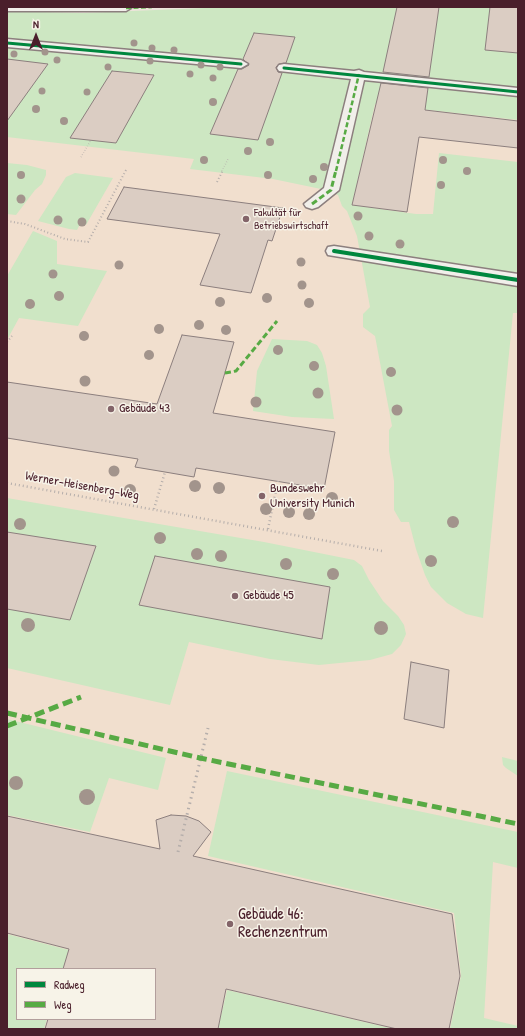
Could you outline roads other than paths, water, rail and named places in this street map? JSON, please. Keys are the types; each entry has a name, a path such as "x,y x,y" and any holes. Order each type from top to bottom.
{"street":[{"path":"7,43 241,64"},
{"path":"284,68 359,74 518,92"},
{"path":"312,204 331,190 359,74"},
{"path":"334,251 518,280"}],"lane":[{"path":"7,8 126,8"}],"place":[{"name":"Fakultät für Betriebswirtschaft","path":"246,219"},
{"name":"Gebäude 43","path":"111,409"},
{"name":"Bundeswehr University Munich","path":"262,496"},
{"name":"Gebäude 45","path":"235,596"},
{"name":"Gebäude 46: Rechenzentrum","path":"230,924"}]}
